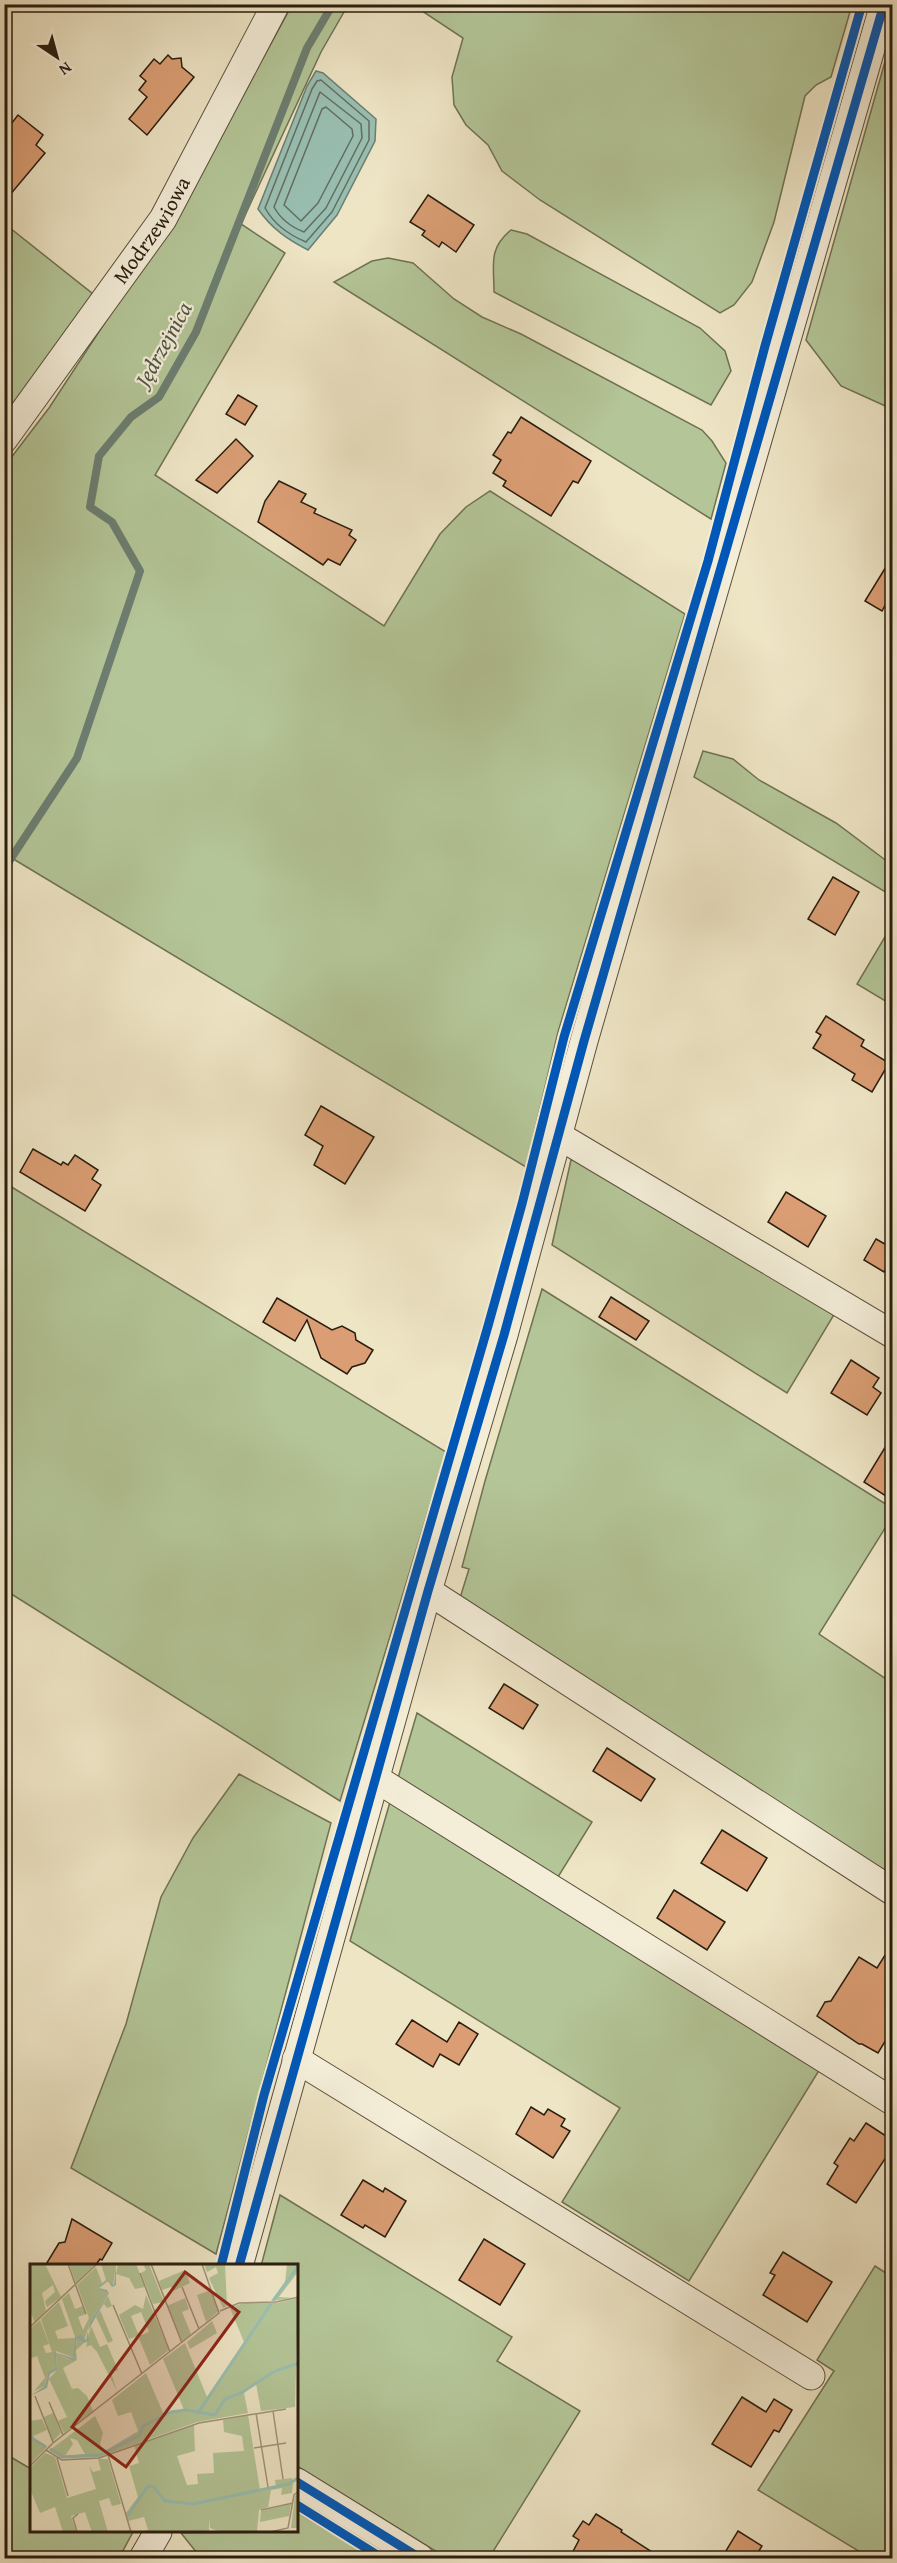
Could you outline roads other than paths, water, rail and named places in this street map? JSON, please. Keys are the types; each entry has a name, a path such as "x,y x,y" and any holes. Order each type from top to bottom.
{"street":[{"name":"Modrzewiowa","path":"4,439 163,219 276,4"},
{"path":"240,2264 428,1591 504,1335 584,1041 884,4"},
{"path":"559,1136 892,1334"},
{"path":"428,1591 892,1891"},
{"path":"375,1778 892,2101"},
{"path":"296,2059 811,2376"},
{"path":"298,2483 420,2559"},
{"path":"143,2559 157,2533"}],"water":[{"path":"316,71 323,73 376,119 375,141 337,215 308,250 280,233 258,209 307,86"}],"waterway":[{"name":"Jędrzejnica","path":"4,869 77,758 140,571 112,522 90,507 99,456 131,417 159,397 196,332 307,48 333,4"}]}
